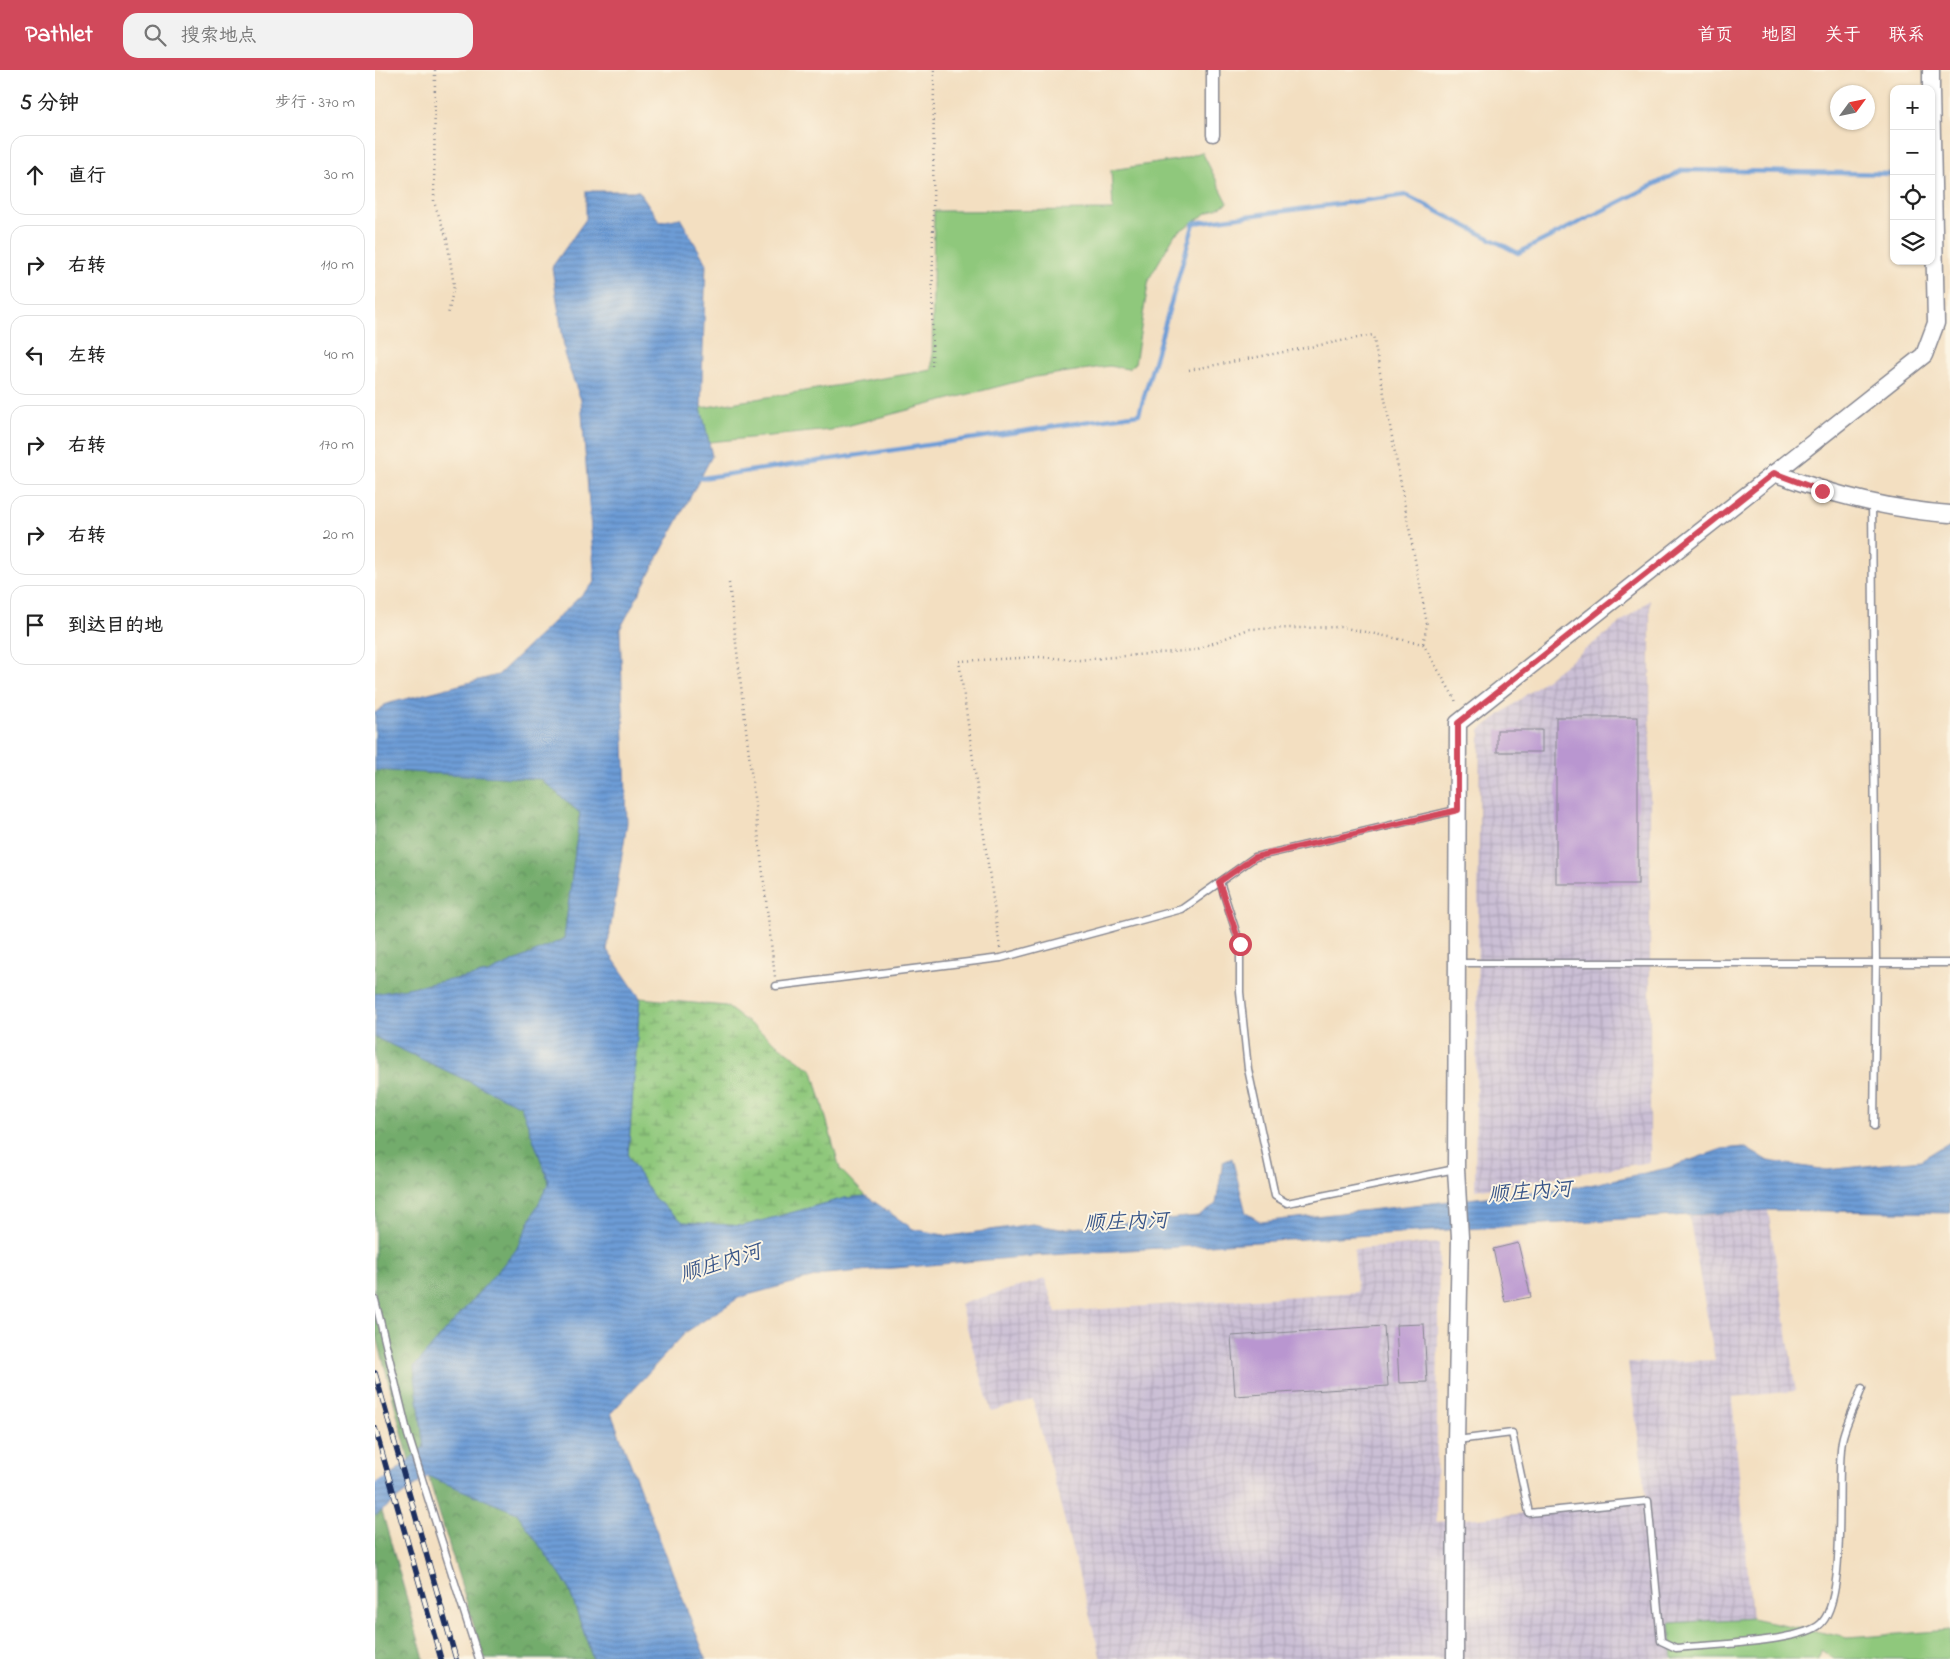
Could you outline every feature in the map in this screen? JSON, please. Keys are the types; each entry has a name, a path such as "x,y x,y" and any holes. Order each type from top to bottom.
{"street":[{"path":"1213,70 1213,135"},
{"path":"1931,70 1931,85"},
{"path":"1455,1659 1456,1441 1460,1238 1459,1188 1456,1169 1458,723 1924,355 1937,324 1932,130"},
{"path":"1774,473 1822,491 1924,512 1950,514"}],"lane":[{"path":"1872,501 1876,962 1874,1126"},
{"path":"776,986 1001,958 1182,909 1255,857 1458,810"},
{"path":"1219,882 1240,944 1240,992 1247,1069 1275,1196 1287,1203 1456,1169"},
{"path":"1457,963 1950,962"},
{"path":"375,1300 408,1434 479,1659"},
{"path":"1456,1441 1512,1433 1529,1513 1648,1501 1661,1641 1677,1648 1795,1636 1819,1626 1833,1601 1841,1530 1842,1441 1862,1388"}],"path":[{"path":"435,70 434,202 447,239 454,286 448,315"},
{"path":"932,366 934,70"},
{"path":"1189,370 1373,335 1427,624 1423,644 1455,699 1458,723"},
{"path":"729,583 776,986"},
{"path":"1001,958 959,661 1039,657 1079,660 1195,650 1249,629 1341,627 1423,644"}],"shaded area":[{"path":"1650,600 1650,1162 1475,1190 1480,730"},
{"path":"1768,1210 1796,1391 1732,1397 1752,1618 1670,1623 1673,1659 1101,1659 1033,1400 991,1411 960,1304 1045,1279 1056,1312 1357,1292 1354,1249 1439,1243 1436,1522 1647,1501 1628,1363 1715,1360 1689,1216"}],"green space":[{"path":"1202,152 1228,203 1207,213 1175,234 1149,279 1135,364 1128,369 1109,366 1035,377 831,430 709,442 701,408 932,370 934,211 1113,210 1111,170 1177,160"},
{"path":"375,770 541,779 580,813 564,939 488,973 375,994"},
{"path":"640,998 726,1006 813,1071 840,1169 866,1196 845,1198 743,1226 683,1222 654,1198 628,1156"},
{"path":"375,1037 521,1106 549,1182 516,1250 414,1367 424,1447 409,1460 375,1329"},
{"path":"428,1476 517,1513 568,1586 593,1659 484,1659"},
{"path":"375,1487 424,1659 375,1659"},
{"path":"1752,1618 1848,1638 1950,1630 1950,1659 1834,1659 1821,1650 1819,1659 1673,1659 1670,1623"}],"water":[{"path":"586,191 639,191 660,222 680,218 706,263 701,408 712,456 620,629 627,823 607,950 640,998 628,1156 654,1198 683,1222 743,1226 845,1198 866,1196 913,1229 949,1236 1032,1224 1061,1229 1198,1216 1216,1204 1223,1162 1232,1158 1246,1213 1261,1222 1585,1186 1668,1168 1722,1149 1744,1147 1768,1161 1827,1170 1921,1160 1950,1142 1950,1213 1768,1210 1033,1256 826,1274 740,1297 686,1332 611,1413 706,1659 593,1659 568,1586 517,1513 428,1476 375,1516 375,1486 377,1487 424,1447 414,1367 516,1250 549,1182 521,1106 375,1037 375,994 488,973 564,939 580,813 541,779 375,770 375,713 386,704 498,675 595,582 581,400 566,360 552,267 586,219"}],"building":[{"path":"1556,717 1638,717 1638,884 1556,884"},
{"path":"1497,730 1542,730 1542,752 1497,752"},
{"path":"1518,1243 1531,1297 1505,1302 1493,1249"},
{"path":"1424,1324 1427,1382 1399,1383 1396,1325"},
{"path":"1384,1326 1388,1386 1235,1396 1231,1336"}],"waterway":[{"path":"695,479 1139,414 1194,223 1406,195 1518,253 1683,170 1890,174"},
{"name":"顺庄内河","path":"375,1486 387,1480"}],"railway":[{"path":"375,1373 456,1659"},
{"path":"375,1428 441,1659"}],"route":[{"path":"1240,944 1219,882 1255,857 1458,810 1458,723 1774,473 1822,491"}]}
